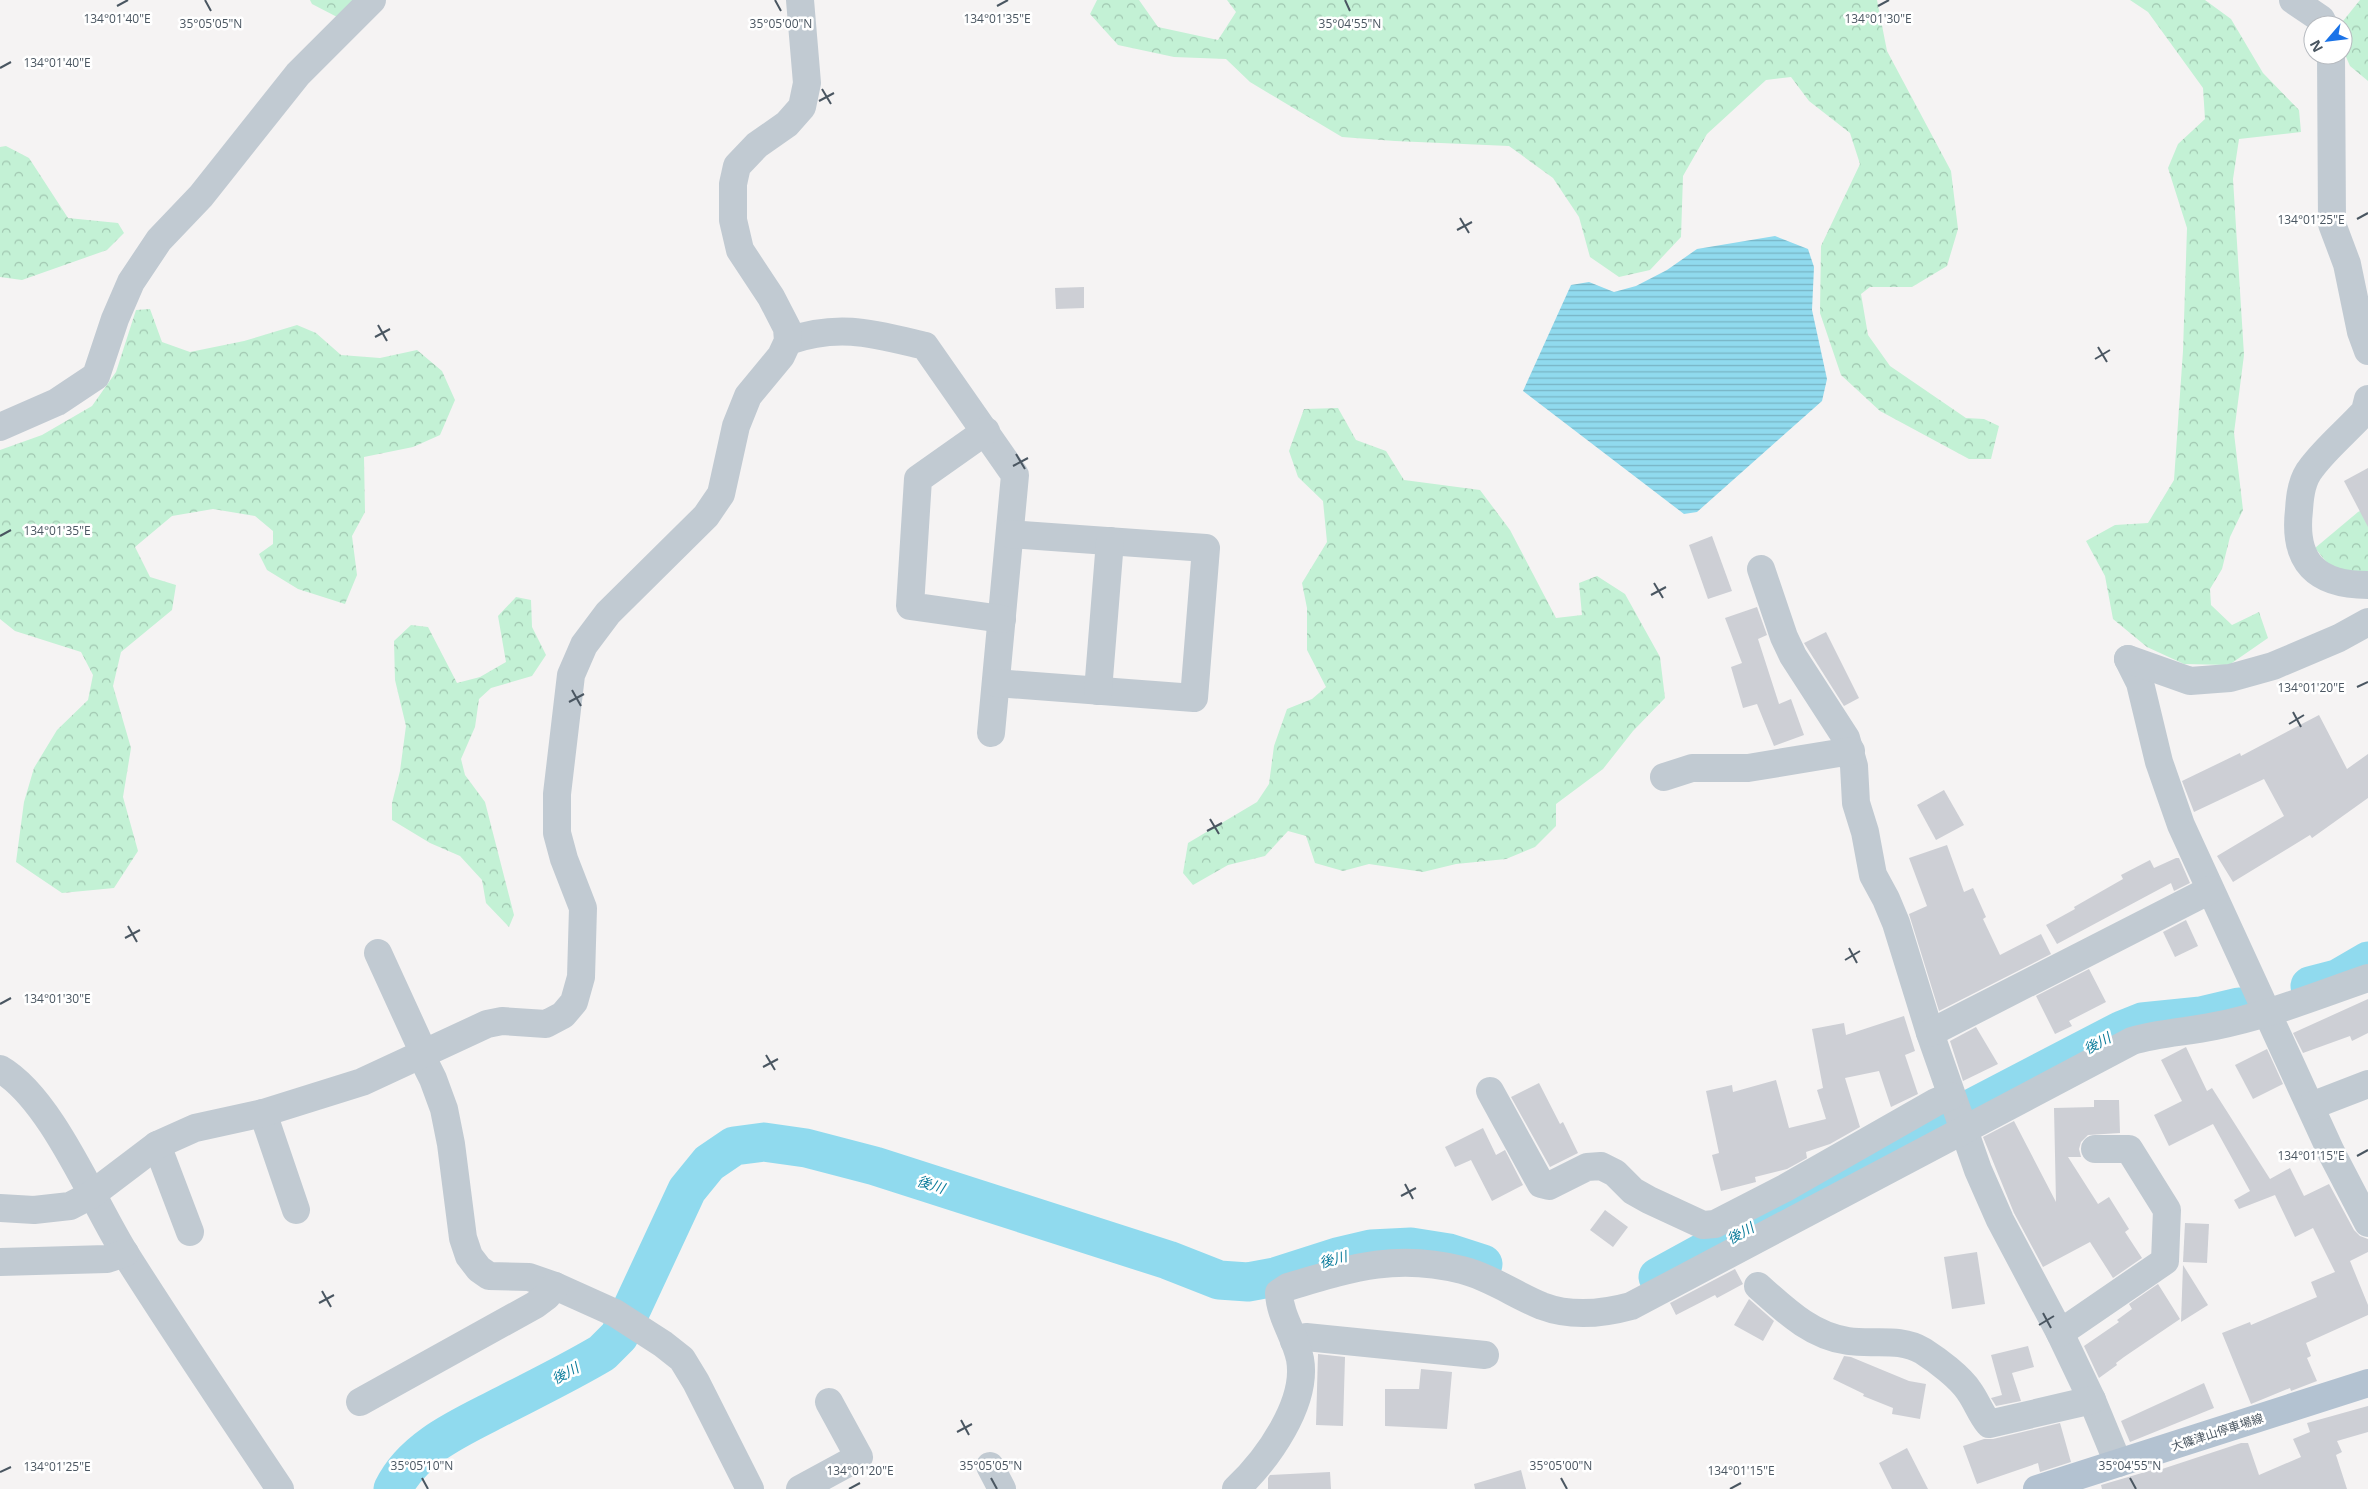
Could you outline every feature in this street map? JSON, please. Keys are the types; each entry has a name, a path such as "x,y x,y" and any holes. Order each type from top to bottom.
{"main road":[{"name":"大篠津山停車場線","path":"2038,1489 2368,1383"}],"street":[{"path":"0,427 57,402 84,386 96,376 115,319 131,282 160,240 201,196 298,74 372,0"},
{"path":"0,1208 34,1210 70,1206 91,1195 157,1145 195,1128 263,1113 362,1082 487,1024 502,1022 546,1024 563,1015 574,1002 581,977 583,908 564,859 558,833 557,794 571,675 584,645 608,612 706,516 721,494 736,426 748,396 781,356 788,341 786,328 775,305 740,250 733,220 733,184 738,166 756,145 787,124 802,107 807,83 800,0"},
{"path":"2293,0 2315,15"},
{"path":"2331,65 2332,224 2347,264 2361,332 2368,351"},
{"path":"788,341 827,330 871,333 925,346 1015,475 991,733"},
{"path":"2368,399 2365,411 2312,467 2301,489 2298,518 2299,543 2304,559 2321,575 2348,585 2368,585"},
{"path":"986,432 918,479 910,606 1002,619"},
{"path":"996,684 1194,698 1206,548 1010,534"},
{"path":"1098,691 1110,541"},
{"path":"1762,569 1784,637 1793,656 1846,738 1851,751 1854,766 1856,803 1865,832 1869,862 1873,875 1896,923 1930,1033 1958,1114 2000,1220 2060,1333 2092,1400 2118,1464"},
{"path":"2368,622 2339,638 2273,666 2230,678 2190,681 2128,659 2140,683 2158,762 2181,826 2331,1152 2368,1223"},
{"path":"1664,777 1692,768 1748,768 1851,751"},
{"path":"1930,1033 2210,890"},
{"path":"378,953 421,1047 421,1055 433,1079 444,1109 451,1144 463,1238 469,1256 479,1269 489,1276 529,1277 555,1286 615,1313 682,1359 696,1382 750,1489"},
{"path":"1236,1489 1258,1464 1290,1417 1298,1394 1301,1371 1300,1358 1280,1308 1278,1293 1288,1287 1363,1265 1393,1261 1428,1263 1463,1270 1542,1306 1563,1312 1595,1312 1631,1306 1958,1114 2132,1040 2151,1035 2215,1026 2262,1002 2368,978"},
{"path":"0,1069 10,1075 31,1094 56,1131 125,1253 280,1489"},
{"path":"2311,1106 2368,1084"},
{"path":"1490,1091 1541,1184 1549,1186 1587,1167 1601,1166 1615,1173 1634,1191 1649,1200 1703,1225 1715,1224 1750,1206 1936,1102 1958,1114"},
{"path":"263,1113 296,1210"},
{"path":"157,1145 190,1232"},
{"path":"2060,1333 2166,1261 2168,1210 2129,1148 2095,1149"},
{"path":"0,1262 107,1259 125,1253"},
{"path":"360,1402 535,1305 547,1296 555,1286"},
{"path":"1758,1286 1791,1316 1826,1336 1849,1341 1901,1342 1921,1350 1942,1365 1969,1390 1980,1414 1989,1424 2092,1400"},
{"path":"1294,1341 1306,1337 1485,1355"},
{"path":"800,1489 859,1457 830,1402"}],"green space":[{"path":"310,0 360,0 339,18 312,4"},
{"path":"1097,0 1139,0 1158,27 1218,40 1236,12 1227,0 1877,0 1887,51 1951,171 1958,229 1947,266 1912,287 1870,287 1861,294 1868,335 1890,366 1966,418 1984,419 1999,426 1991,459 1969,459 1880,411 1841,375 1820,313 1821,246 1860,164 1850,133 1809,101 1791,77 1766,80 1707,134 1683,176 1681,237 1650,270 1619,277 1590,257 1579,217 1553,178 1509,146 1342,137 1250,82 1226,59 1174,57 1118,45 1090,14"},
{"path":"2130,0 2205,0 2231,19 2263,73 2299,110 2301,132 2239,139 2233,179 2244,355 2234,433 2243,510 2230,537 2222,569 2210,589 2211,605 2232,625 2259,612 2268,638 2229,665 2184,664 2147,647 2113,619 2105,576 2086,541 2115,525 2148,523 2174,480 2183,351 2187,228 2168,168 2178,144 2205,119 2203,88 2148,12"},
{"path":"2360,0 2368,0 2368,81 2350,65 2353,65 2353,15 2348,15"},
{"path":"6,146 29,158 68,218 118,223 124,233 107,250 22,280 0,277 0,147"},
{"path":"150,309 162,342 190,352 244,341 297,325 316,333 341,355 380,358 417,350 442,371 455,400 440,435 413,447 364,457 365,512 352,536 357,575 345,604 298,589 267,570 259,554 273,544 273,531 255,516 213,509 172,516 135,547 150,577 176,585 172,610 121,652 113,686 131,748 123,797 138,851 114,888 62,893 16,862 24,802 34,768 57,730 88,700 93,675 81,652 15,631 0,619 0,450 42,435 92,406 116,372 136,310"},
{"path":"1338,408 1356,440 1386,451 1404,480 1480,490 1510,530 1556,618 1582,615 1579,583 1597,576 1625,594 1660,657 1665,698 1633,731 1603,769 1556,804 1556,826 1535,847 1506,859 1456,864 1423,872 1369,864 1343,871 1315,863 1306,836 1288,831 1265,856 1228,865 1193,885 1183,873 1188,843 1257,802 1269,784 1274,746 1287,709 1312,699 1326,687 1307,650 1307,608 1302,583 1327,542 1323,501 1298,477 1289,451 1304,409"},
{"path":"2368,507 2368,577 2336,574 2315,548 2358,512"},
{"path":"516,597 531,600 532,627 546,655 532,676 491,688 479,699 475,727 461,759 465,775 485,802 514,915 509,927 486,903 482,880 460,856 430,843 392,820 392,803 400,771 406,726 395,680 394,641 411,625 428,627 457,683 480,677 506,662 498,616"}],"water":[{"path":"1775,236 1808,249 1814,267 1812,310 1827,379 1822,401 1697,512 1684,514 1523,391 1571,285 1589,282 1614,292 1636,286 1667,270 1697,249"}],"building":[{"path":"1084,287 1084,308 1056,309 1055,288"},
{"path":"2368,468 2368,527 2344,481"},
{"path":"1712,536 1732,591 1708,599 1689,545"},
{"path":"1757,607 1767,635 1758,639 1779,704 1791,699 1804,735 1774,746 1757,704 1743,708 1731,667 1742,663 1725,618"},
{"path":"1826,632 1859,698 1844,706 1804,643"},
{"path":"2319,715 2347,769 2368,754 2368,798 2312,838 2310,835 2233,882 2217,856 2284,816 2264,779 2194,812 2182,781 2240,753 2241,756"},
{"path":"1944,790 1964,825 1936,840 1917,805"},
{"path":"1947,845 1964,892 1973,888 1986,917 1983,919 2000,955 2041,934 2051,954 1939,1011 1909,914 1927,906 1909,858"},
{"path":"2179,858 2190,883 2174,891 2171,883 2057,944 2046,925 2123,879 2121,875 2150,860 2154,868"},
{"path":"2186,920 2198,946 2175,957 2163,932"},
{"path":"2089,969 2106,1002 2069,1021 2072,1026 2055,1034 2036,996"},
{"path":"2368,999 2368,1033 2352,1041 2350,1036 2303,1053 2293,1033"},
{"path":"1904,1016 1915,1051 1905,1055 1918,1094 1891,1107 1879,1071 1845,1078 1860,1127 1830,1144 1806,1152 1807,1158 1787,1169 1755,1177 1756,1182 1721,1191 1712,1155 1719,1153 1706,1091 1732,1085 1733,1092 1776,1080 1789,1128 1826,1119 1817,1090 1823,1088 1812,1029 1844,1023 1846,1035"},
{"path":"1976,1027 1998,1064 1963,1081 1950,1041"},
{"path":"2186,1047 2207,1091 2212,1088 2270,1179 2290,1168 2304,1196 2329,1184 2354,1230 2360,1236 2368,1239 2368,1252 2350,1261 2368,1305 2368,1315 2306,1343 2311,1356 2307,1358 2317,1381 2291,1391 2290,1388 2251,1404 2222,1333 2250,1322 2251,1325 2317,1297 2311,1282 2335,1272 2313,1228 2295,1237 2275,1195 2239,1209 2234,1200 2250,1191 2213,1124 2169,1146 2154,1115 2182,1101 2161,1060"},
{"path":"2267,1049 2283,1084 2253,1099 2235,1065"},
{"path":"1539,1083 1560,1124 1563,1122 1578,1153 1550,1167 1511,1097"},
{"path":"2094,1100 2119,1100 2120,1133 2088,1135 2081,1142 2079,1149 2081,1157 2068,1157 2098,1204 2109,1197 2129,1229 2125,1232 2142,1258 2113,1278 2090,1242 2043,1267 2014,1213 1983,1137 2014,1121 2056,1202 2054,1108 2094,1107"},
{"path":"1483,1128 1496,1155 1505,1150 1523,1185 1492,1201 1471,1160 1455,1167 1445,1147"},
{"path":"1605,1210 1628,1227 1613,1247 1590,1230"},
{"path":"2185,1223 2209,1224 2207,1263 2183,1262"},
{"path":"1977,1252 1985,1304 1952,1309 1944,1257"},
{"path":"2183,1265 2208,1305 2181,1322"},
{"path":"1735,1269 1743,1284 1717,1298 1715,1295 1676,1315 1670,1303"},
{"path":"2158,1284 2180,1319 2124,1357 2116,1363 2117,1365 2099,1378 2084,1346 2119,1322 2117,1320 2132,1309 2129,1304"},
{"path":"1749,1299 1774,1321 1763,1341 1734,1325"},
{"path":"2028,1346 2034,1367 2012,1373 2021,1401 1996,1406 1991,1398 2002,1395 1991,1355"},
{"path":"1318,1354 1345,1357 1343,1426 1316,1425"},
{"path":"1844,1356 1851,1357 1909,1381 1926,1384 1920,1419 1892,1414 1893,1408 1863,1396 1864,1394 1833,1379"},
{"path":"1421,1369 1452,1372 1447,1429 1385,1426 1385,1389 1419,1389"},
{"path":"2204,1383 2214,1408 2130,1442 2121,1421"},
{"path":"2368,1406 2368,1432 2337,1441 2342,1452 2336,1455 2347,1489 2102,1489 2101,1485 2152,1470 2153,1472 2241,1443 2248,1443 2259,1475 2301,1457 2293,1439 2310,1432 2307,1423"},
{"path":"2060,1423 2071,1462 2040,1472 2038,1463 1977,1484 1963,1446 1984,1439 1993,1439"},
{"path":"1907,1448 1928,1489 1892,1489 1879,1463"},
{"path":"1521,1470 1526,1489 1475,1489 1474,1484"},
{"path":"1330,1472 1331,1489 1268,1489 1268,1478 1270,1475"}],"waterway":[{"name":"後川","path":"2310,986 2337,979 2368,961"},
{"name":"後川","path":"1658,1277 1855,1169 2122,1030 2142,1022 2201,1016 2239,1007"},
{"name":"後川","path":"393,1489 402,1474 414,1461 441,1439 590,1360 602,1353 619,1336 687,1190 709,1163 734,1146 764,1142 806,1148 875,1166 1168,1260 1219,1280 1248,1282 1275,1277 1337,1257 1371,1249 1411,1247 1449,1253 1483,1264"}]}
